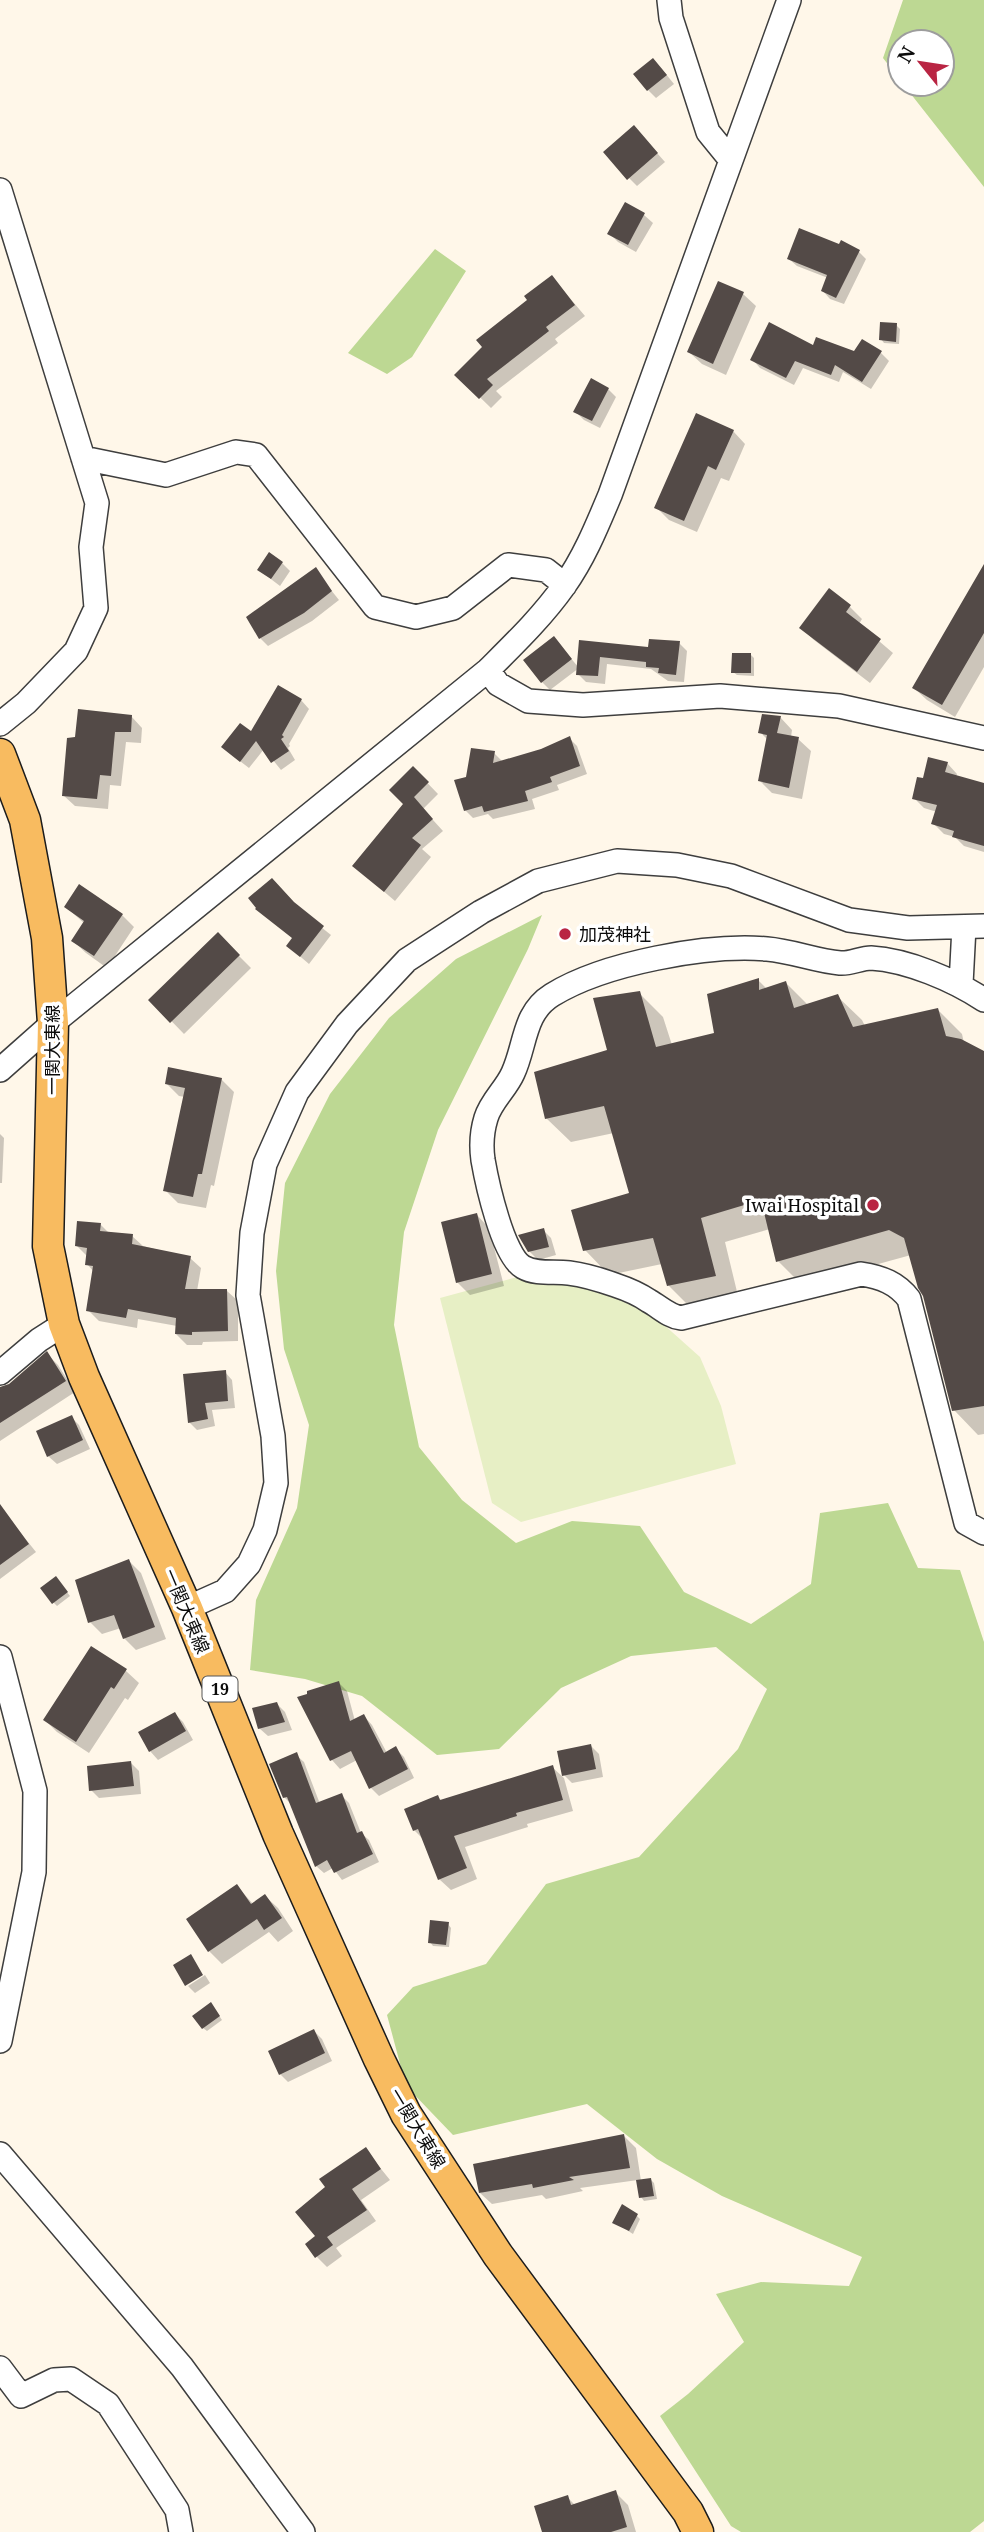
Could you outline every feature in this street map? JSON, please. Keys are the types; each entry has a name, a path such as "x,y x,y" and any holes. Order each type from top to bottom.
{"main road":[{"name":"一関大東線","path":"0,754 25,821 47,938 53,1023 48,1246 64,1324 84,1377 187,1608 278,1834 406,2114 498,2255 688,2512 698,2532"}],"street":[{"path":"669,0 671,18 708,132 730,159"},
{"path":"0,1070 53,1023 488,670 533,625 565,585 588,545 610,495 789,0"},
{"path":"0,190 97,503 91,547 96,608 76,650 26,703 0,724"},
{"path":"83,458 166,475 236,452 256,455 375,607 416,617 453,608 508,565 546,570 565,585"},
{"path":"488,670 498,684 528,701 583,705 720,696 839,706 984,738"},
{"path":"0,804 25,821"},
{"path":"187,1608 225,1591 249,1564 265,1530 276,1483 271,1424 248,1295 252,1233 265,1164 297,1092 347,1024 407,960 481,912 538,881 617,861 677,865 731,876 849,920 908,928 974,926 961,984"},
{"path":"984,1000 961,984 888,961 869,958 842,964 766,949 698,952 644,961 594,976 554,994 534,1012 528,1022 512,1075 486,1116 482,1136 489,1188 503,1233 512,1256 520,1266 533,1271 569,1273 615,1285 639,1295 673,1317 681,1318 861,1273 887,1281 904,1292 909,1299 965,1523 984,1533"},
{"path":"0,1373 39,1340 64,1324"},
{"path":"0,1657 35,1791 34,1872 0,2041"},
{"path":"0,2154 182,2367 303,2532"},
{"path":"0,2368 21,2396 54,2380 71,2379 108,2404 177,2511 181,2532"}],"green space":[{"path":"903,0 984,0 984,187 914,98 956,98 956,28 893,28"},
{"path":"435,249 466,271 412,357 387,374 348,353"},
{"path":"542,915 528,949 438,1130 404,1232 394,1325 419,1447 462,1500 516,1543 572,1521 640,1526 684,1592 751,1624 811,1584 820,1513 888,1503 918,1568 960,1570 984,1642 984,2521 970,2532 741,2532 731,2526 660,2416 744,2342 716,2294 761,2282 849,2286 862,2257 722,2196 657,2159 587,2104 453,2135 406,2086 387,2015 413,1987 486,1964 546,1884 639,1857 738,1749 767,1689 716,1647 631,1656 561,1688 499,1749 437,1755 362,1696 305,1679 250,1670 256,1600 297,1508 309,1425 284,1349 276,1271 285,1183 330,1094 389,1018 456,959"},
{"path":"521,1276 593,1288 653,1315 700,1357 721,1406 736,1464 521,1522 492,1503 440,1298"}],"building":[{"path":"653,58 667,75 647,91 633,74"},
{"path":"634,125 658,153 627,180 603,152"},
{"path":"625,202 645,213 628,245 607,234"},
{"path":"799,228 839,244 841,240 860,250 836,298 821,291 827,275 787,259"},
{"path":"552,275 575,305 546,327 549,331 487,379 493,385 479,399 454,375 482,347 476,340 527,300 524,296"},
{"path":"718,281 744,292 713,364 687,352"},
{"path":"769,322 813,345 816,337 854,351 862,339 882,351 862,382 835,365 831,375 795,361 786,378 750,360"},
{"path":"880,322 897,323 896,342 879,340"},
{"path":"591,378 609,388 592,421 573,412"},
{"path":"696,413 734,430 716,470 708,466 684,521 654,508"},
{"path":"269,552 283,562 271,579 257,570"},
{"path":"984,564 984,633 942,705 912,688"},
{"path":"316,567 332,591 304,613 259,639 246,617"},
{"path":"829,588 851,605 846,612 881,639 857,672 799,628"},
{"path":"554,636 572,659 541,683 523,660"},
{"path":"649,639 680,641 676,675 658,673 659,668 646,667 646,662 600,657 598,676 576,675 579,640 648,647"},
{"path":"732,653 751,653 751,673 731,673"},
{"path":"278,685 302,699 281,739 289,751 271,763 256,741 240,762 221,747 240,723 251,731"},
{"path":"78,709 132,715 131,732 115,732 111,776 100,775 97,799 62,796 67,738 75,737"},
{"path":"762,714 781,716 777,733 799,737 789,788 758,781 767,735 758,733"},
{"path":"570,736 580,766 550,777 552,782 525,791 528,801 484,812 482,806 464,811 454,780 466,777 471,748 495,751 493,763 541,749"},
{"path":"928,757 948,762 945,772 984,783 984,846 952,837 954,831 931,824 937,805 912,799 917,777 923,778"},
{"path":"413,766 429,782 414,797 433,819 412,838 421,845 384,892 352,866 403,804 389,790"},
{"path":"272,878 294,902 324,926 300,957 286,946 292,938 255,909 248,898"},
{"path":"79,884 123,914 94,956 71,941 84,921 64,907"},
{"path":"218,932 240,955 170,1023 148,1000"},
{"name":"Iwai Hospital","path":"759,978 759,990 786,981 794,1008 838,994 853,1027 938,1008 946,1036 961,1039 984,1051 984,1406 952,1411 923,1296 918,1288 904,1238 889,1230 776,1262 761,1200 701,1218 716,1276 667,1286 653,1238 583,1251 571,1210 629,1193 604,1106 545,1119 534,1072 607,1050 593,998 640,991 656,1047 714,1033 707,994"},
{"path":"168,1067 222,1078 202,1174 198,1174 193,1197 163,1191 185,1088 165,1084"},
{"path":"477,1213 492,1274 456,1283 441,1222"},
{"path":"77,1221 101,1223 100,1231 133,1234 132,1244 191,1256 185,1289 227,1289 228,1331 175,1334 176,1318 128,1309 126,1318 86,1311 93,1266 85,1265 87,1248 75,1246"},
{"path":"544,1228 549,1247 528,1252 518,1235"},
{"path":"47,1351 66,1381 0,1423 0,1387 9,1384"},
{"path":"226,1370 228,1401 205,1403 208,1419 188,1423 183,1374"},
{"path":"72,1415 83,1440 47,1457 36,1431"},
{"path":"0,1504 29,1544 0,1565"},
{"path":"129,1559 155,1627 123,1639 114,1615 88,1623 75,1580"},
{"path":"56,1576 68,1592 52,1604 40,1588"},
{"path":"91,1646 127,1669 114,1689 111,1687 76,1742 43,1720"},
{"path":"339,1681 350,1721 364,1714 384,1753 396,1746 408,1769 369,1789 351,1751 330,1761 297,1697"},
{"path":"277,1702 285,1722 258,1729 252,1708"},
{"path":"175,1712 186,1731 149,1752 138,1732"},
{"path":"591,1744 596,1769 562,1776 557,1751"},
{"path":"297,1752 316,1803 342,1793 357,1833 362,1831 373,1854 334,1873 327,1860 315,1867 287,1797 283,1798 269,1764"},
{"path":"131,1761 134,1786 89,1791 87,1766"},
{"path":"553,1765 563,1800 516,1813 517,1816 454,1836 467,1868 438,1880 418,1829 413,1831 404,1809 438,1795 440,1800"},
{"path":"237,1884 251,1904 265,1894 282,1918 264,1930 257,1919 208,1952 186,1919"},
{"path":"430,1920 449,1922 446,1945 428,1943"},
{"path":"191,1954 203,1975 185,1986 173,1965"},
{"path":"211,2002 220,2016 202,2029 192,2016"},
{"path":"314,2029 325,2053 279,2075 268,2051"},
{"path":"624,2134 630,2168 569,2177 574,2180 533,2188 532,2184 479,2193 473,2164"},
{"path":"366,2147 381,2169 352,2189 367,2210 327,2237 333,2245 315,2258 305,2244 315,2236 295,2212 325,2187 319,2179"},
{"path":"651,2178 654,2196 639,2198 636,2180"},
{"path":"622,2204 638,2214 629,2231 612,2223"},
{"path":"616,2490 627,2527 611,2532 542,2532 534,2506 568,2495 571,2505"}],"place":[{"name":"加茂神社","path":"565,934"},
{"name":"Iwai Hospital","path":"873,1205"}]}
